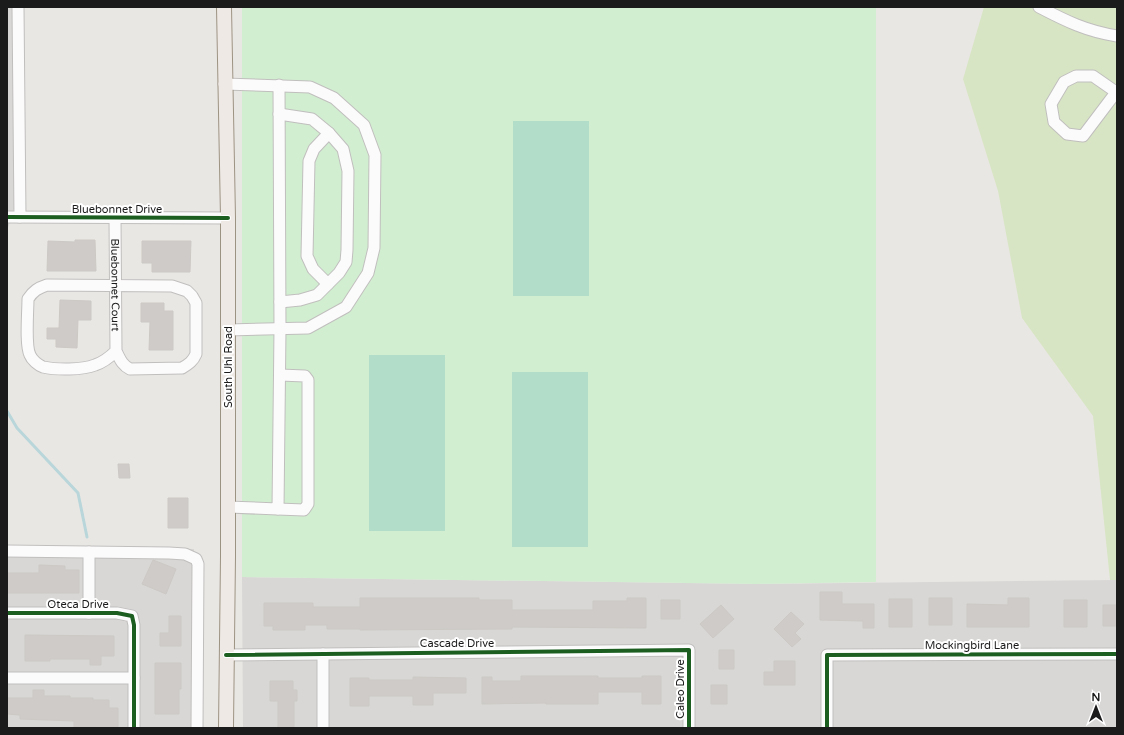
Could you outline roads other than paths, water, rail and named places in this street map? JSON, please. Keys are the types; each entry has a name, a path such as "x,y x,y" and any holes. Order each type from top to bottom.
{"main road":[{"name":"South Uhl Road","path":"224,7 224,84 228,218 226,728"}],"street":[{"path":"18,7 20,217"},
{"path":"1039,7 1072,24 1097,33 1117,36"},
{"path":"1076,76 1093,76 1117,92 1083,136 1067,134 1054,122 1051,104 1064,82 1076,76"},
{"path":"224,84 310,87 334,98 364,125 374,155 374,248 368,273 346,307 308,328 228,330"},
{"path":"278,508 280,375 279,85"},
{"path":"279,114 312,119 329,133 343,149 348,171 346,262 339,273 317,295 300,300 280,302"},
{"path":"328,284 313,269 307,256 309,161 314,149 329,133"},
{"name":"Bluebonnet Drive","path":"7,217 228,218"},
{"name":"Bluebonnet Court","path":"115,218 116,352"},
{"path":"47,285 172,286 187,291 192,296 196,303 196,354 193,361 188,365 182,368 130,369 124,366 116,352 94,366 78,368 42,367 34,361 28,350 28,299 31,293 38,288 47,285"},
{"path":"228,507 304,510 308,504 308,380 305,376 280,375"},
{"path":"7,551 185,554 196,559 198,564 197,728"},
{"path":"89,552 89,613"},
{"name":"Oteca Drive","path":"7,613 117,613 132,616 134,625 134,728"},
{"name":"Cascade Drive","path":"226,655 689,650"},
{"name":"Caleo Drive","path":"689,650 689,728"},
{"path":"323,728 324,654"},
{"name":"Mockingbird Lane","path":"827,728 827,655 1117,654"},
{"path":"7,678 134,678"}],"waterway":[{"path":"7,411 17,428 78,493 87,537"}]}
